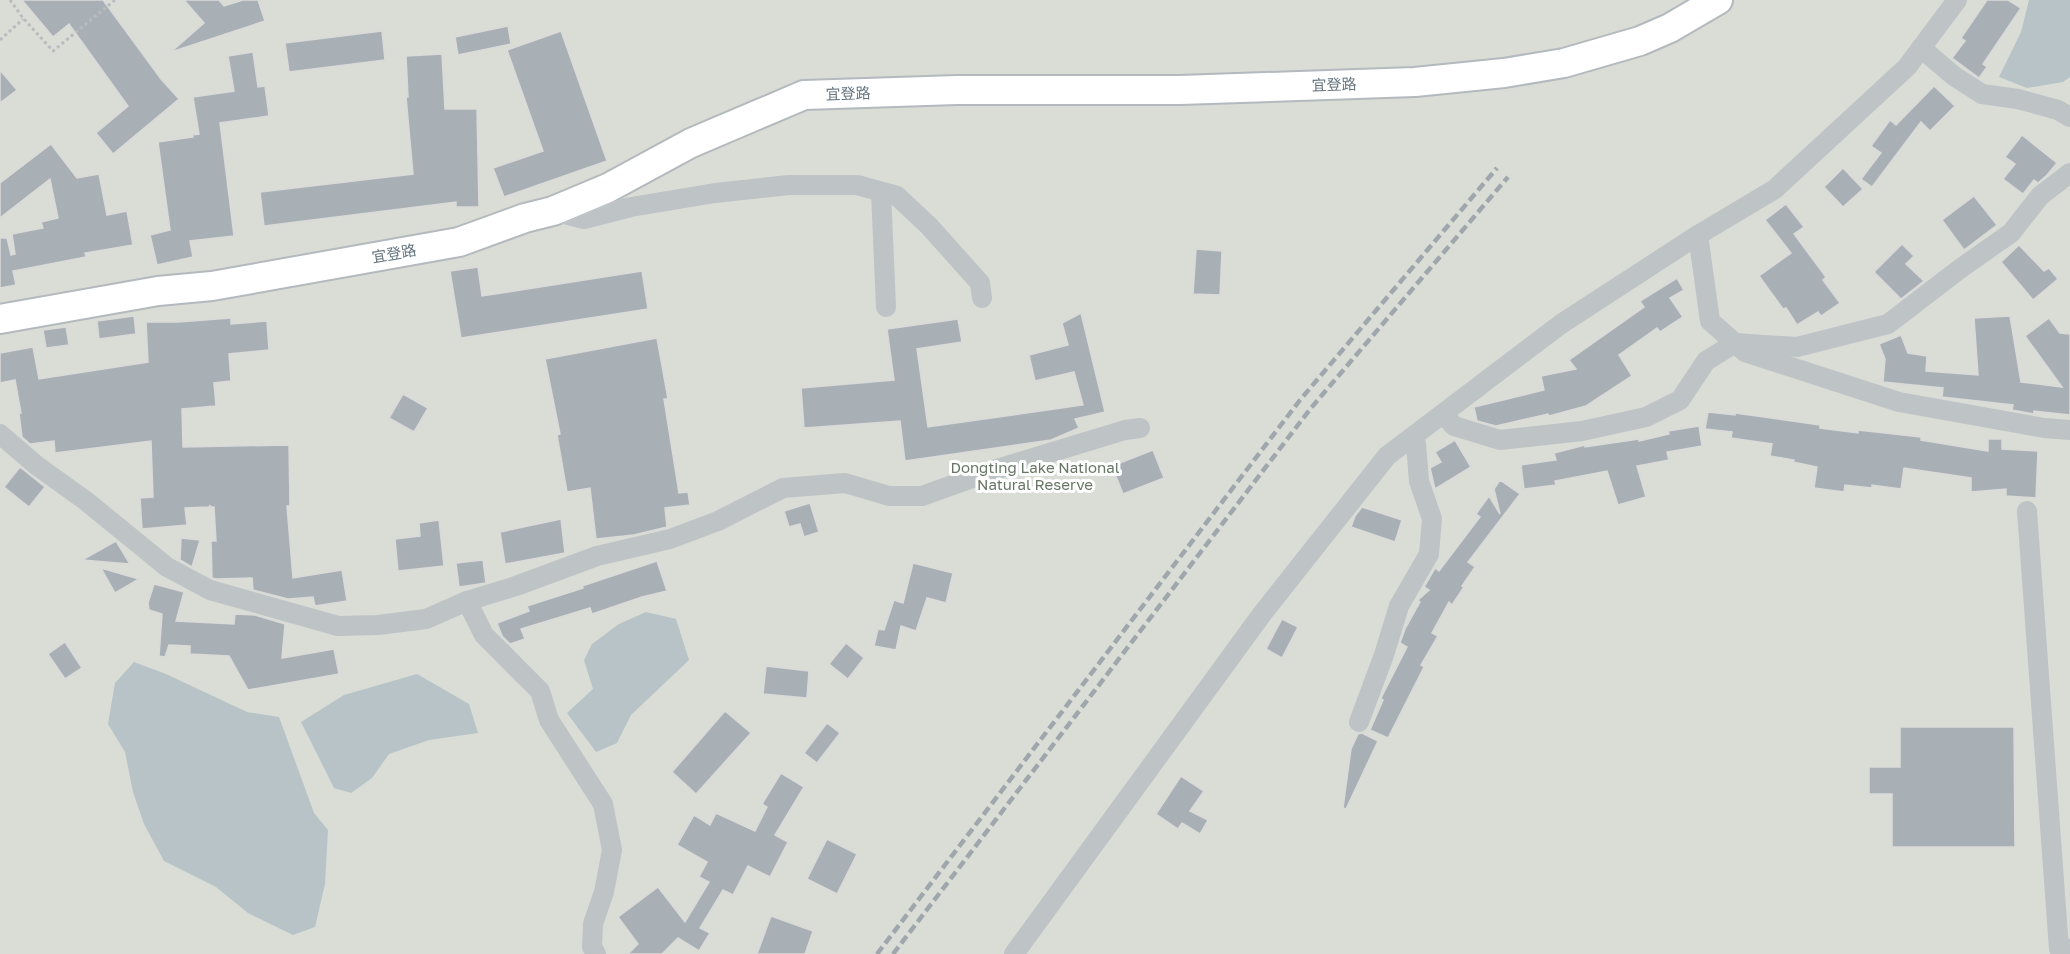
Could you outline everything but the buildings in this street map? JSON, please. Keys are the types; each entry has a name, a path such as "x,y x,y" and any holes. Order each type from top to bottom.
{"street":[{"name":"宜登路","path":"0,320 158,291 212,286 459,242 525,218 553,211 608,188 691,143 804,95 957,90 1215,89 1415,82 1504,73 1564,63 1640,41 1670,28 1718,0"},
{"path":"1014,954 1262,614 1387,456 1561,324 1698,235 1775,189 1907,67 1957,0"},
{"path":"1921,48 1954,76 1982,94 2018,99 2058,110 2070,117"},
{"path":"1443,414 1454,426 1500,440 1582,431 1646,417 1680,400 1706,361 1735,343 1797,347 1888,324 2011,233 2040,196 2070,173"},
{"path":"553,211 584,219 631,207 673,200 789,185 857,185 897,196 929,226 980,283 982,297"},
{"path":"881,192 886,307"},
{"path":"1698,235 1710,321 1745,352 1899,402 2044,428 2070,430"},
{"path":"0,434 36,465 86,501 167,567 210,590 338,626 378,625 426,619 467,601 516,586 597,556 670,539 718,521 783,488 844,483 889,496 922,496 1000,468 1125,430 1140,428"},
{"path":"1359,722 1384,656 1399,606 1429,554 1432,519 1419,481 1416,444"},
{"path":"2027,511 2059,949 2070,949"},
{"path":"467,601 484,635 540,691 549,720 603,804 612,850 604,891 593,924 592,947 596,954"}],"path":[{"path":"10,0 23,18 54,51 115,0"},
{"path":"0,40 23,18"}],"green space":[{"name":"Dongting Lake National Natural Reserve","path":"0,0 2070,0 2070,954 0,954"}],"shaded area":[{"path":"2029,0 2070,0 2070,77 2063,82 2027,88 1999,77 2021,32"},
{"path":"646,612 676,619 689,660 631,715 617,743 596,752 567,713 593,689 584,660 592,644 619,624"},
{"path":"134,662 166,674 247,712 279,717 314,813 328,830 325,884 315,927 293,935 248,913 216,887 164,861 144,824 133,792 125,752 108,724 115,683"},
{"path":"417,674 469,704 478,733 429,740 389,754 372,778 351,793 334,788 301,722 344,695"}],"railway":[{"path":"877,954 1300,400 1497,168"},
{"path":"893,954 1311,408 1508,177"}]}
